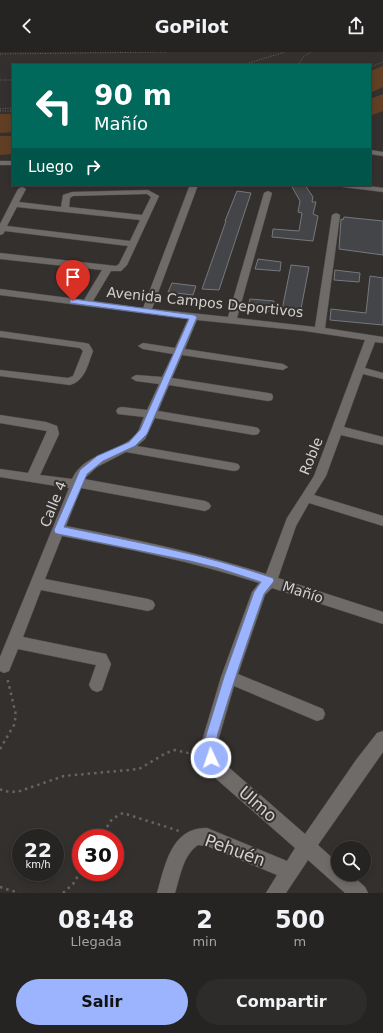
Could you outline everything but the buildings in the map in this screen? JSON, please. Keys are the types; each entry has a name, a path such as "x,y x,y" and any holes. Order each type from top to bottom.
{"street":[{"path":"371,152 383,154"},
{"path":"0,163 12,163"},
{"path":"0,168 12,167"},
{"path":"146,311 194,186"},
{"path":"351,186 383,190"},
{"path":"22,189 1,230 133,244"},
{"path":"0,256 118,269 123,266 155,196 151,193 70,195 66,197 65,210"},
{"path":"232,320 268,194"},
{"path":"15,204 144,218"},
{"path":"320,329 336,215"},
{"path":"87,303 108,268"},
{"name":"Avenida Campos Deportivos","path":"0,292 194,317 320,329 383,340"},
{"name":"Calle 4","path":"4,666 58,530 83,472 93,462 132,444 141,436 194,317"},
{"path":"0,334 80,345 85,346 88,351 77,378 70,382 0,373"},
{"name":"Roble","path":"269,581 287,531 299,507 307,498 320,476 371,338"},
{"path":"143,346 284,367"},
{"path":"359,370 383,376"},
{"path":"136,378 166,381 268,397"},
{"path":"122,411 152,414 254,431"},
{"path":"0,419 46,426 53,429 53,434 32,478"},
{"path":"338,430 383,441"},
{"path":"124,448 234,467"},
{"path":"0,473 77,484 89,484 205,506"},
{"path":"307,498 383,521"},
{"name":"Mañío","path":"58,530 218,564 383,618"},
{"path":"211,758 210,742 229,677 260,592 269,581"},
{"path":"37,584 148,605"},
{"path":"14,642 101,659 104,664 97,685"},
{"path":"229,677 317,714"},
{"path":"275,893 382,740"},
{"name":"Ulmo","path":"211,758 220,771 359,893"},
{"name":"Pehuén","path":"166,893 184,845 193,837 198,836 207,837 290,871"}],"path":[{"path":"0,54 166,52"},
{"path":"245,64 285,52"},
{"path":"299,64 304,56 311,52"},
{"path":"371,67 383,62"},
{"path":"0,80 12,80"},
{"path":"0,110 12,108"},
{"path":"0,110 12,111"},
{"path":"0,749 14,725 16,715 4,666"},
{"path":"0,789 3,791 17,792 64,776 139,769 148,766 163,755 176,750 211,758"},
{"path":"106,829 115,815 124,813 193,837"},
{"path":"63,893 75,881"},
{"path":"0,887 19,893"}],"shaded area":[{"path":"383,66 383,87 371,93 371,71"},
{"path":"383,94 383,111 371,116 371,99"},
{"path":"0,114 12,114 12,132 0,133"},
{"path":"0,136 12,136 12,154 0,155"}],"route":[{"path":"73,301 194,317 144,432 132,444 100,458 87,467 79,477 58,530 152,548 190,557 218,564 269,581 260,592 254,605 229,677 210,742 211,758"}]}
